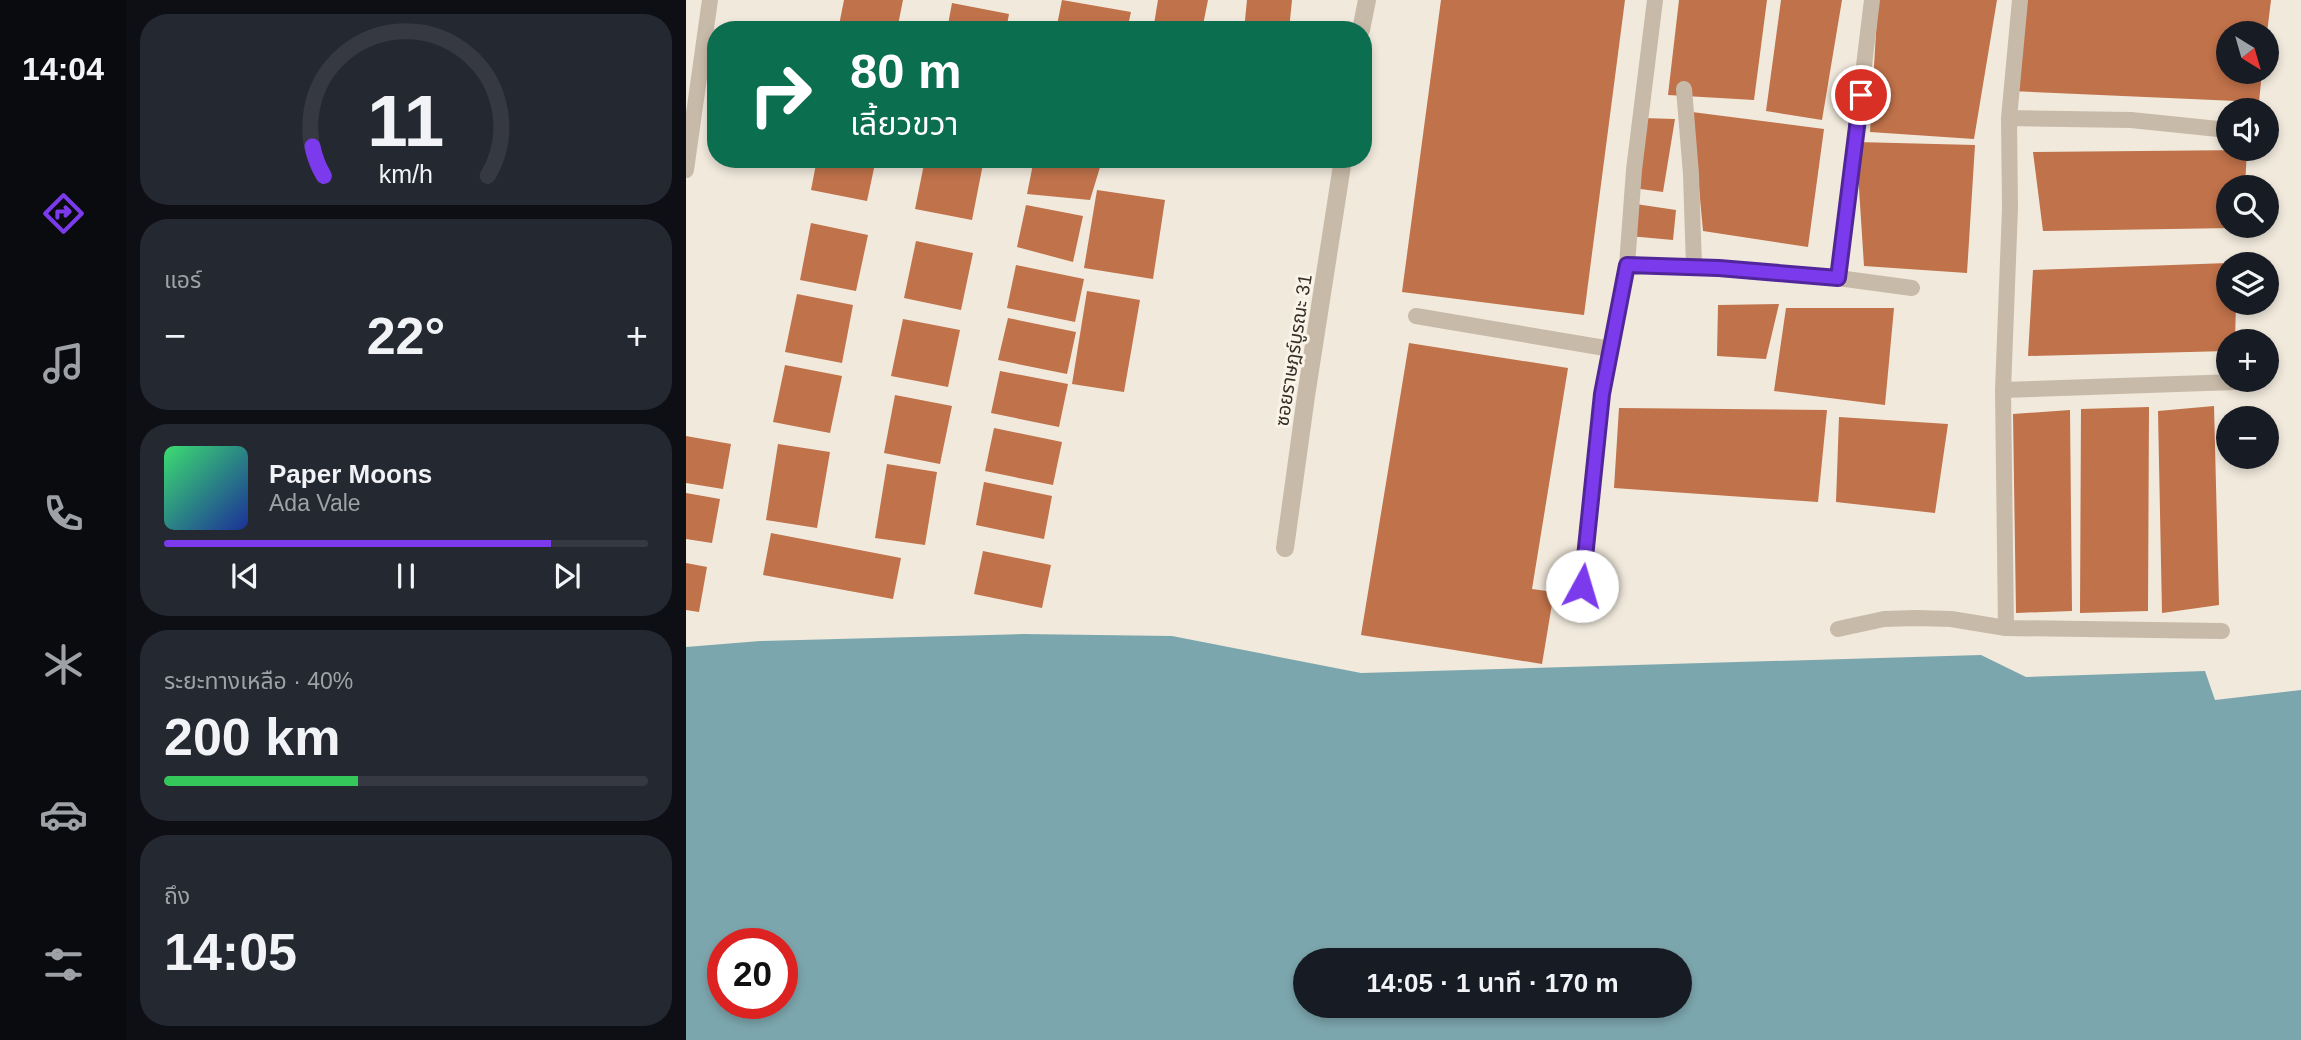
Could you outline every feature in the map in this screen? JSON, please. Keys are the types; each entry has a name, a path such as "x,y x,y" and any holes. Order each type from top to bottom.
{"street":[{"path":"1363,21 1367,0"},
{"name":"ซอยราษฎร์บูรณะ 31","path":"1285,548 1342,168"}],"lane":[{"path":"707,21 710,0"},
{"path":"1582,586 1602,394 1627,265 1634,170 1655,0"},
{"path":"1838,278 1872,0"},
{"path":"2006,628 2003,390 2010,208 2009,118 2020,0"},
{"path":"686,170 707,21"},
{"path":"1684,89 1691,174 1694,267"},
{"path":"2009,118 2131,120 2216,129"},
{"path":"1627,265 1694,267 1838,278 1912,288"},
{"path":"1416,316 1611,349"},
{"path":"2003,390 2216,383"},
{"path":"1838,629 1884,619 1916,618 1951,619 2006,628 2222,631"}],"water":[{"path":"1023,634 1172,636 1361,673 1981,655 2026,677 2205,671 2215,700 2301,690 2301,1040 686,1040 686,647 760,641"}],"building":[{"path":"844,0 903,0 899,21 840,21"},
{"path":"1062,0 1131,12 1129,21 1058,21"},
{"path":"1158,0 1208,0 1204,21 1154,21"},
{"path":"1247,0 1292,0 1290,21 1245,21"},
{"path":"1441,0 1625,0 1584,315 1402,292"},
{"path":"1679,0 1767,0 1754,100 1668,95"},
{"path":"1781,0 1842,0 1822,120 1766,111"},
{"path":"1878,0 1997,0 1974,139 1870,132"},
{"path":"2021,0 2271,0 2268,21 2216,21 2216,84 2261,84 2259,98 2216,100 2011,91"},
{"path":"952,3 1009,14 1008,21 949,21"},
{"path":"1692,112 1824,129 1808,247 1703,231"},
{"path":"1643,118 1675,119 1663,192 1633,188"},
{"path":"1856,142 1975,145 1967,273 1864,266"},
{"path":"2216,150 2216,161 2246,161 2246,175 2216,175 2216,228 2043,231 2033,152"},
{"path":"815,168 874,168 867,201 811,190"},
{"path":"923,168 982,168 972,220 915,209"},
{"path":"1032,168 1100,168 1090,200 1027,194"},
{"path":"1097,190 1165,200 1153,279 1084,268"},
{"path":"1629,203 1676,210 1673,240 1629,236"},
{"path":"1026,205 1083,216 1073,262 1017,247"},
{"path":"811,223 868,235 856,291 800,280"},
{"path":"916,241 973,253 961,310 904,298"},
{"path":"2216,263 2216,315 2236,315 2235,329 2216,329 2216,351 2028,356 2033,270"},
{"path":"1016,265 1084,279 1075,322 1007,308"},
{"path":"1087,291 1140,300 1124,392 1072,384"},
{"path":"797,294 853,305 842,363 785,352"},
{"path":"1779,304 1766,359 1717,356 1718,305"},
{"path":"1786,308 1894,308 1885,405 1774,391"},
{"path":"1008,318 1076,332 1067,374 998,360"},
{"path":"903,319 960,330 948,387 891,376"},
{"path":"1409,343 1568,368 1532,589 1554,592 1542,664 1361,635"},
{"path":"785,365 842,376 830,433 773,422"},
{"path":"1000,371 1068,384 1059,427 991,413"},
{"path":"895,395 952,406 940,464 884,453"},
{"path":"2214,406 2219,605 2162,613 2158,411"},
{"path":"2149,407 2148,611 2080,613 2081,409"},
{"path":"1619,408 1827,410 1818,502 1614,488"},
{"path":"2070,410 2072,611 2016,613 2013,414"},
{"path":"1839,417 1948,424 1935,513 1836,502"},
{"path":"994,428 1062,442 1053,485 985,471"},
{"path":"686,436 731,444 723,489 686,483"},
{"path":"778,444 830,452 817,528 766,520"},
{"path":"887,464 937,472 925,545 875,538"},
{"path":"984,482 1052,496 1044,539 976,525"},
{"path":"686,493 720,499 712,543 686,539"},
{"path":"771,533 901,558 893,599 763,575"},
{"path":"983,551 1051,565 1042,608 974,594"},
{"path":"686,563 707,567 699,612 686,610"}],"route":[{"path":"1582,586 1602,394 1627,265 1719,268 1838,278 1861,95"}]}
